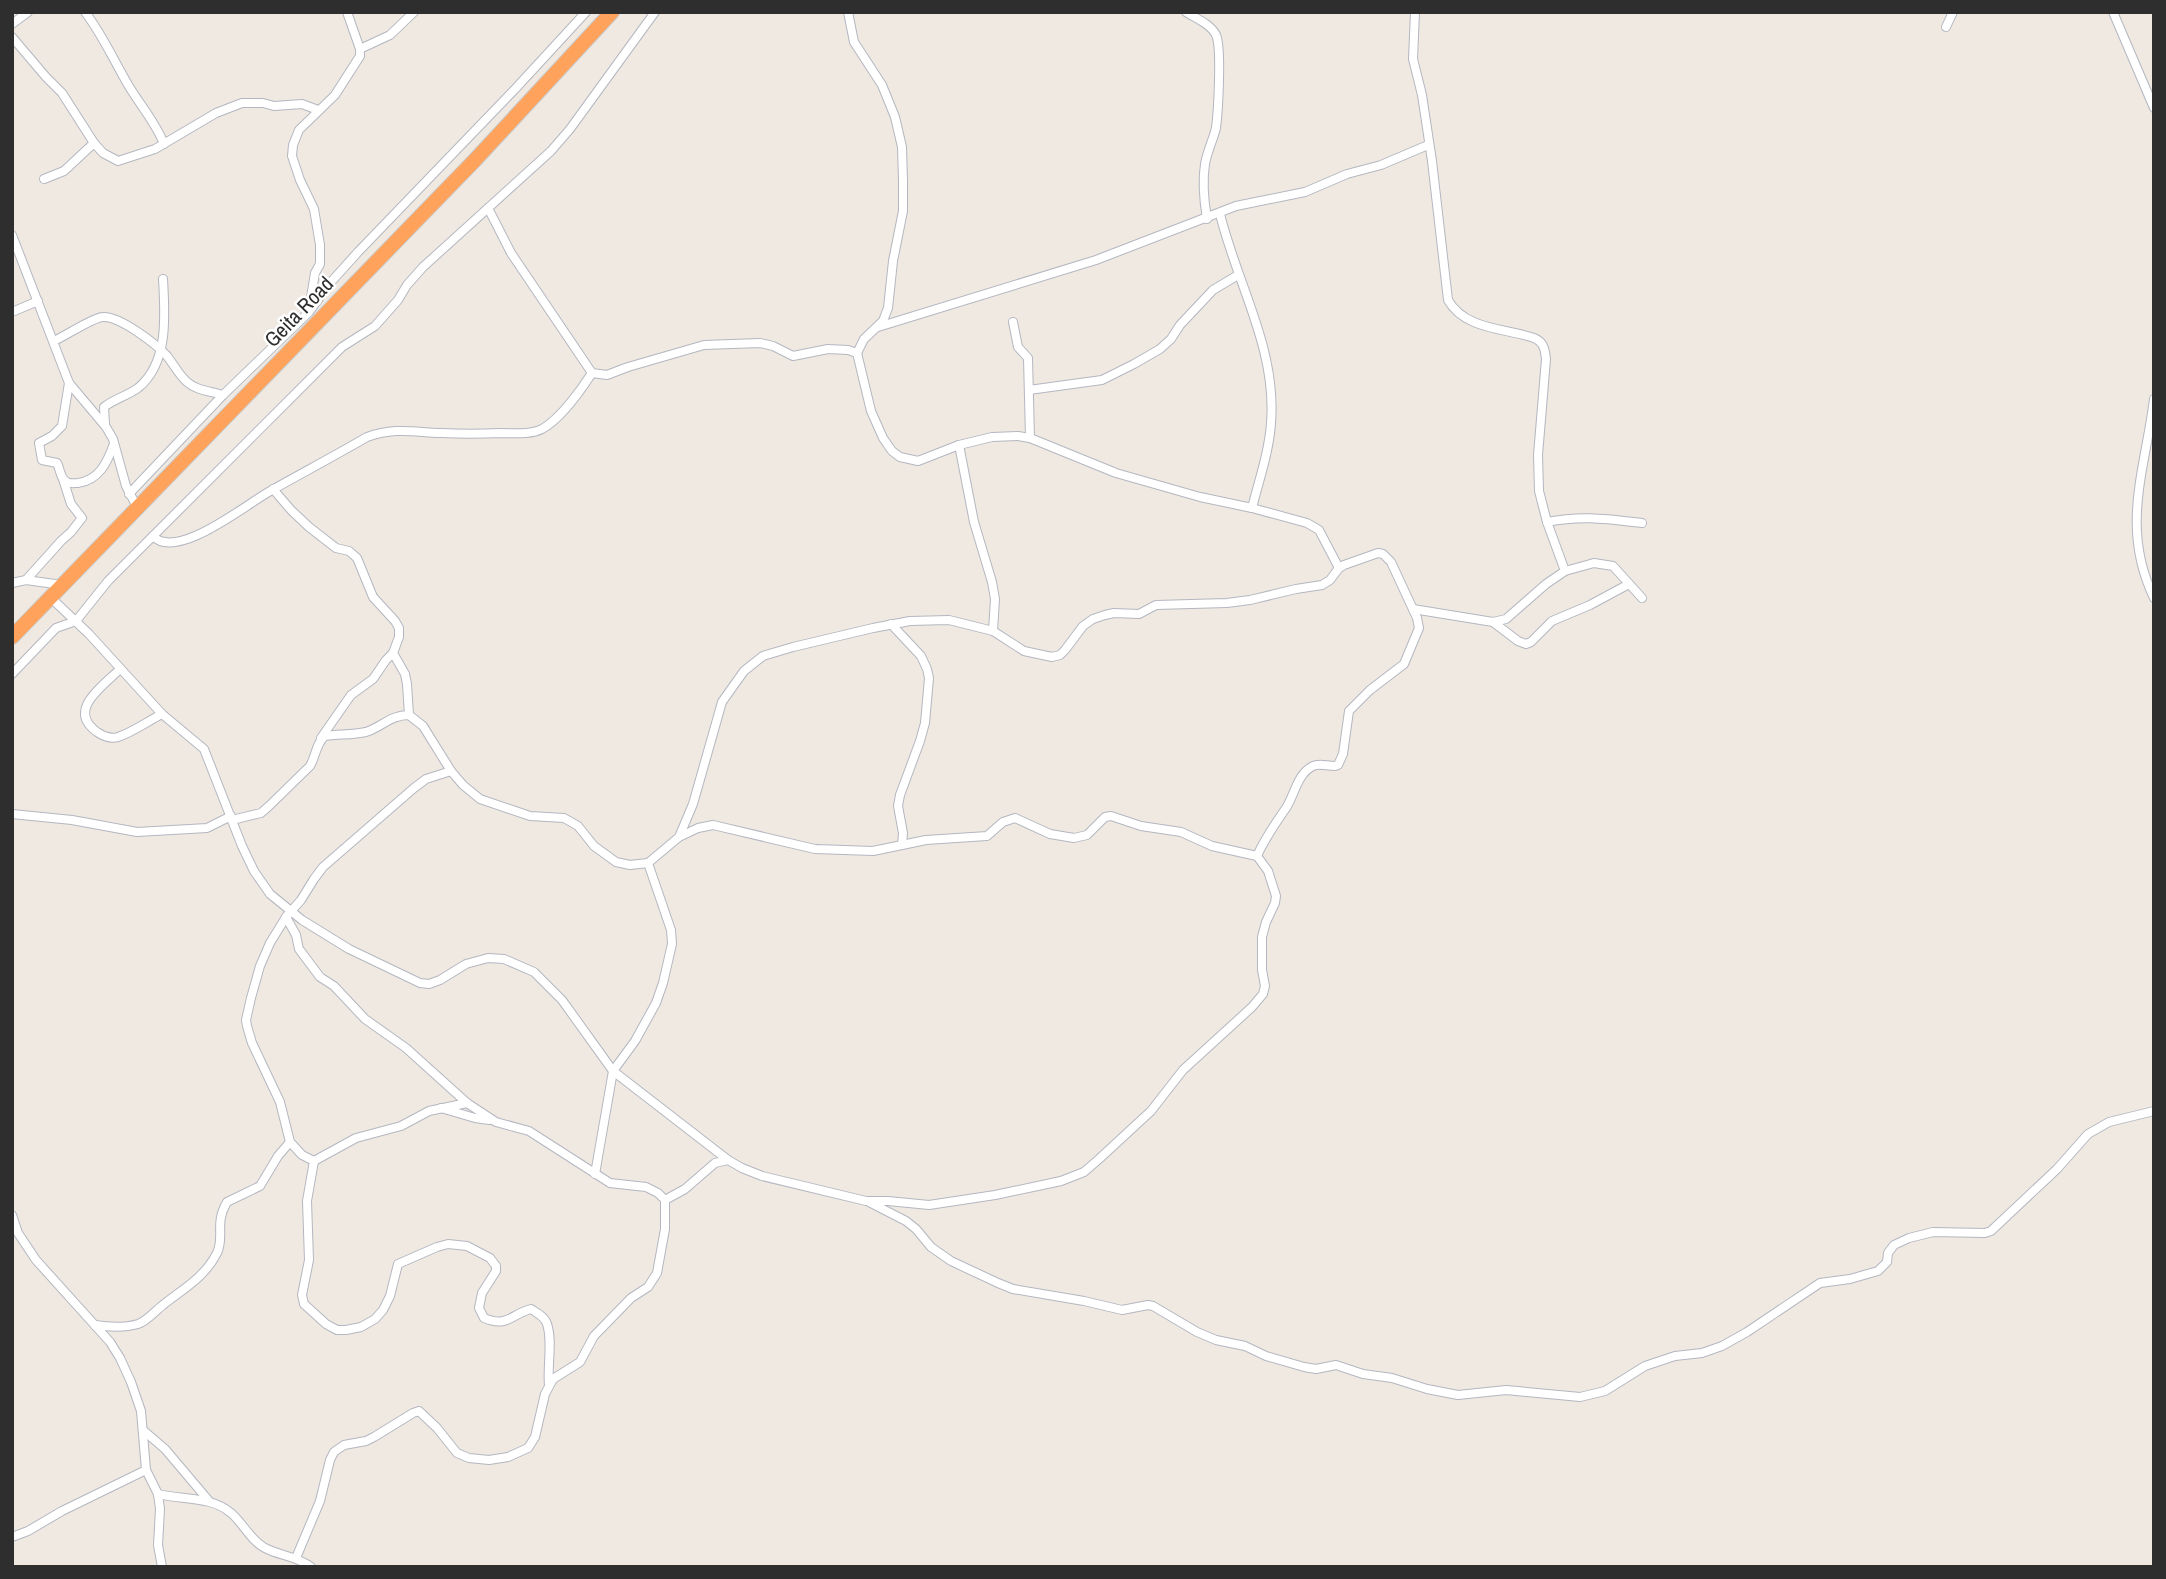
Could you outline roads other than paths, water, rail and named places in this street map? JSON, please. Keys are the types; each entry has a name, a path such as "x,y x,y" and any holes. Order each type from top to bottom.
{"highway":[{"name":"Geita Road","path":"12,637 475,160 612,12"}],"street":[{"path":"12,24 28,12"},
{"path":"85,12 126,82 157,126 164,144"},
{"path":"309,312 315,274 320,264 320,245 314,209 292,156 293,145 299,130 341,86 360,57 360,49 347,12"},
{"path":"360,49 390,36 414,12"},
{"path":"129,494 223,395 309,312 358,252 516,89 586,12"},
{"path":"12,674 56,628 76,621 99,591 342,347 375,326 423,267 551,151 655,12"},
{"path":"848,12 851,35 883,85 902,147 903,211 887,308 885,317 864,339 857,353 871,411 891,451 900,457 918,460 959,445 992,437 1007,435 1030,438 1115,474 1307,523 1319,530 1339,568"},
{"path":"1186,12 1216,33 1217,39 1216,128 1205,166 1203,192 1208,219"},
{"path":"1415,12 1413,59 1422,95 1432,161 1448,300 1456,312 1476,323 1527,335 1539,340 1544,346 1546,359 1538,455 1539,491 1565,571"},
{"path":"1946,27 1953,12"},
{"path":"2113,12 2154,108"},
{"path":"12,37 62,93 103,153 118,161 130,159 164,144 216,113 242,103 274,106 302,104 318,110"},
{"path":"44,179 64,171 94,142"},
{"path":"878,327 1096,260 1245,204 1305,192 1428,145"},
{"path":"488,208 511,253 592,373 607,376 628,367 704,345 760,343 774,346 793,356 828,349 857,353"},
{"path":"1220,214 1227,245 1256,319 1272,391 1272,423 1268,447 1252,508"},
{"path":"12,235 69,383 106,427 129,494 137,507"},
{"path":"1029,390 1102,380 1134,364 1160,349 1213,290 1238,275"},
{"path":"106,427 104,407 130,393 154,370 163,337 163,279"},
{"path":"12,312 38,301"},
{"path":"54,341 92,320 103,317 114,319 160,349 187,382 200,390 223,395"},
{"path":"1013,322 1018,347 1028,358 1030,438"},
{"path":"153,536 162,543 187,539 225,521 273,489 382,432 399,430 531,433 540,430 563,411 592,373"},
{"path":"26,580 82,517 71,504 57,463 42,460 39,444 62,426 69,383"},
{"path":"2154,399 2139,485 2135,527 2139,560 2154,598"},
{"path":"63,479 73,483 89,481 104,466 114,444"},
{"path":"959,445 974,522 992,582 995,599 993,631"},
{"path":"12,814 72,820 137,831 206,828 231,818 261,813 310,766 321,738 351,695 373,679 393,653 399,637 399,628 373,597 357,558 349,551 336,548 309,527 290,510 273,489"},
{"path":"1547,522 1591,517 1642,523"},
{"path":"679,837 693,804 722,702 744,671 754,662 773,653 891,624 949,620 993,631 1024,651 1045,657 1060,655 1083,626 1105,615 1139,614 1156,605 1227,603 1322,586 1339,568 1352,561 1383,554 1391,562 1419,628 1407,659 1398,670 1352,707 1346,719 1340,761 1335,766 1317,764 1305,773 1266,836 1257,856"},
{"path":"1413,609 1493,622 1506,619 1546,583 1565,571 1580,566 1605,564 1613,566 1642,597"},
{"path":"12,583 26,580 62,585"},
{"path":"1493,622 1526,644 1539,636 1552,621 1629,584"},
{"path":"50,597 76,621 162,714 204,749 242,846 263,885 288,914 349,949 420,982 429,984 466,964 488,958 504,959 534,972 562,1000 612,1071 728,1160 762,1177 866,1201 929,1205 1061,1181 1084,1172 1151,1111 1183,1070 1263,994 1265,986 1262,937 1276,896 1268,871 1257,856 1212,845 1181,832 1142,826 1111,816 1105,817 1087,835 1074,838 1050,834 1015,818 1003,822 987,836 926,840 873,851 815,849 713,825 698,828 679,837 648,863 630,865 616,862 594,846 578,826 564,818 530,816 480,799 451,771 423,726 408,715 393,717 362,733 321,738"},
{"path":"891,624 921,656 928,669 929,678 925,723 898,806 903,832 902,845"},
{"path":"393,653 405,674 408,715"},
{"path":"120,669 84,708 87,724 103,736 114,738 162,714"},
{"path":"314,1161 302,1155 290,1142 280,1102 253,1043 246,1020 260,966 288,914 324,867 414,788 426,779 451,771"},
{"path":"594,1174 612,1071 635,1041 656,1003 672,944 667,919 648,863"},
{"path":"288,914 299,949 320,977 334,986 365,1019 406,1048 467,1103 491,1120"},
{"path":"314,1161 356,1138 401,1126 422,1114 441,1108 467,1103"},
{"path":"441,1108 529,1131 610,1183 646,1186 665,1200 665,1230 657,1273 648,1287 631,1298 594,1336 580,1362 557,1375 549,1385"},
{"path":"866,1201 916,1228 931,1247 951,1261 1013,1289 1122,1310 1153,1306 1216,1340 1245,1346 1266,1356 1304,1367 1336,1365 1363,1374 1392,1378 1458,1395 1506,1390 1580,1397 1605,1391 1645,1366 1675,1356 1702,1353 1722,1346 1821,1283 1878,1271 1887,1262 1888,1253 1894,1245 1909,1238 1933,1232 1976,1234 1991,1231 2057,1169 2088,1134 2109,1122 2154,1111"},
{"path":"95,1325 125,1326 141,1323 192,1285 219,1250 219,1220 227,1202 260,1186 290,1142"},
{"path":"665,1200 685,1189 715,1164 728,1160"},
{"path":"296,1558 320,1501 330,1460 338,1448 366,1441 419,1411 457,1453 469,1458 489,1460 508,1457 528,1448 535,1437 549,1385 548,1335 544,1318 531,1309 505,1322 485,1318 479,1308 482,1293 496,1271 496,1266 490,1258 467,1246 448,1244 398,1264 390,1296 383,1310 360,1327 337,1329 312,1313 304,1304 302,1295 309,1260 307,1201 314,1161"},
{"path":"12,1215 18,1233 36,1260 110,1342 126,1370 141,1411 146,1470 158,1494 158,1545 162,1567"},
{"path":"144,1431 166,1449 209,1501"},
{"path":"12,1537 29,1531 62,1511 146,1470"},
{"path":"158,1494 216,1503 233,1514 263,1547 296,1558 311,1567"}]}
